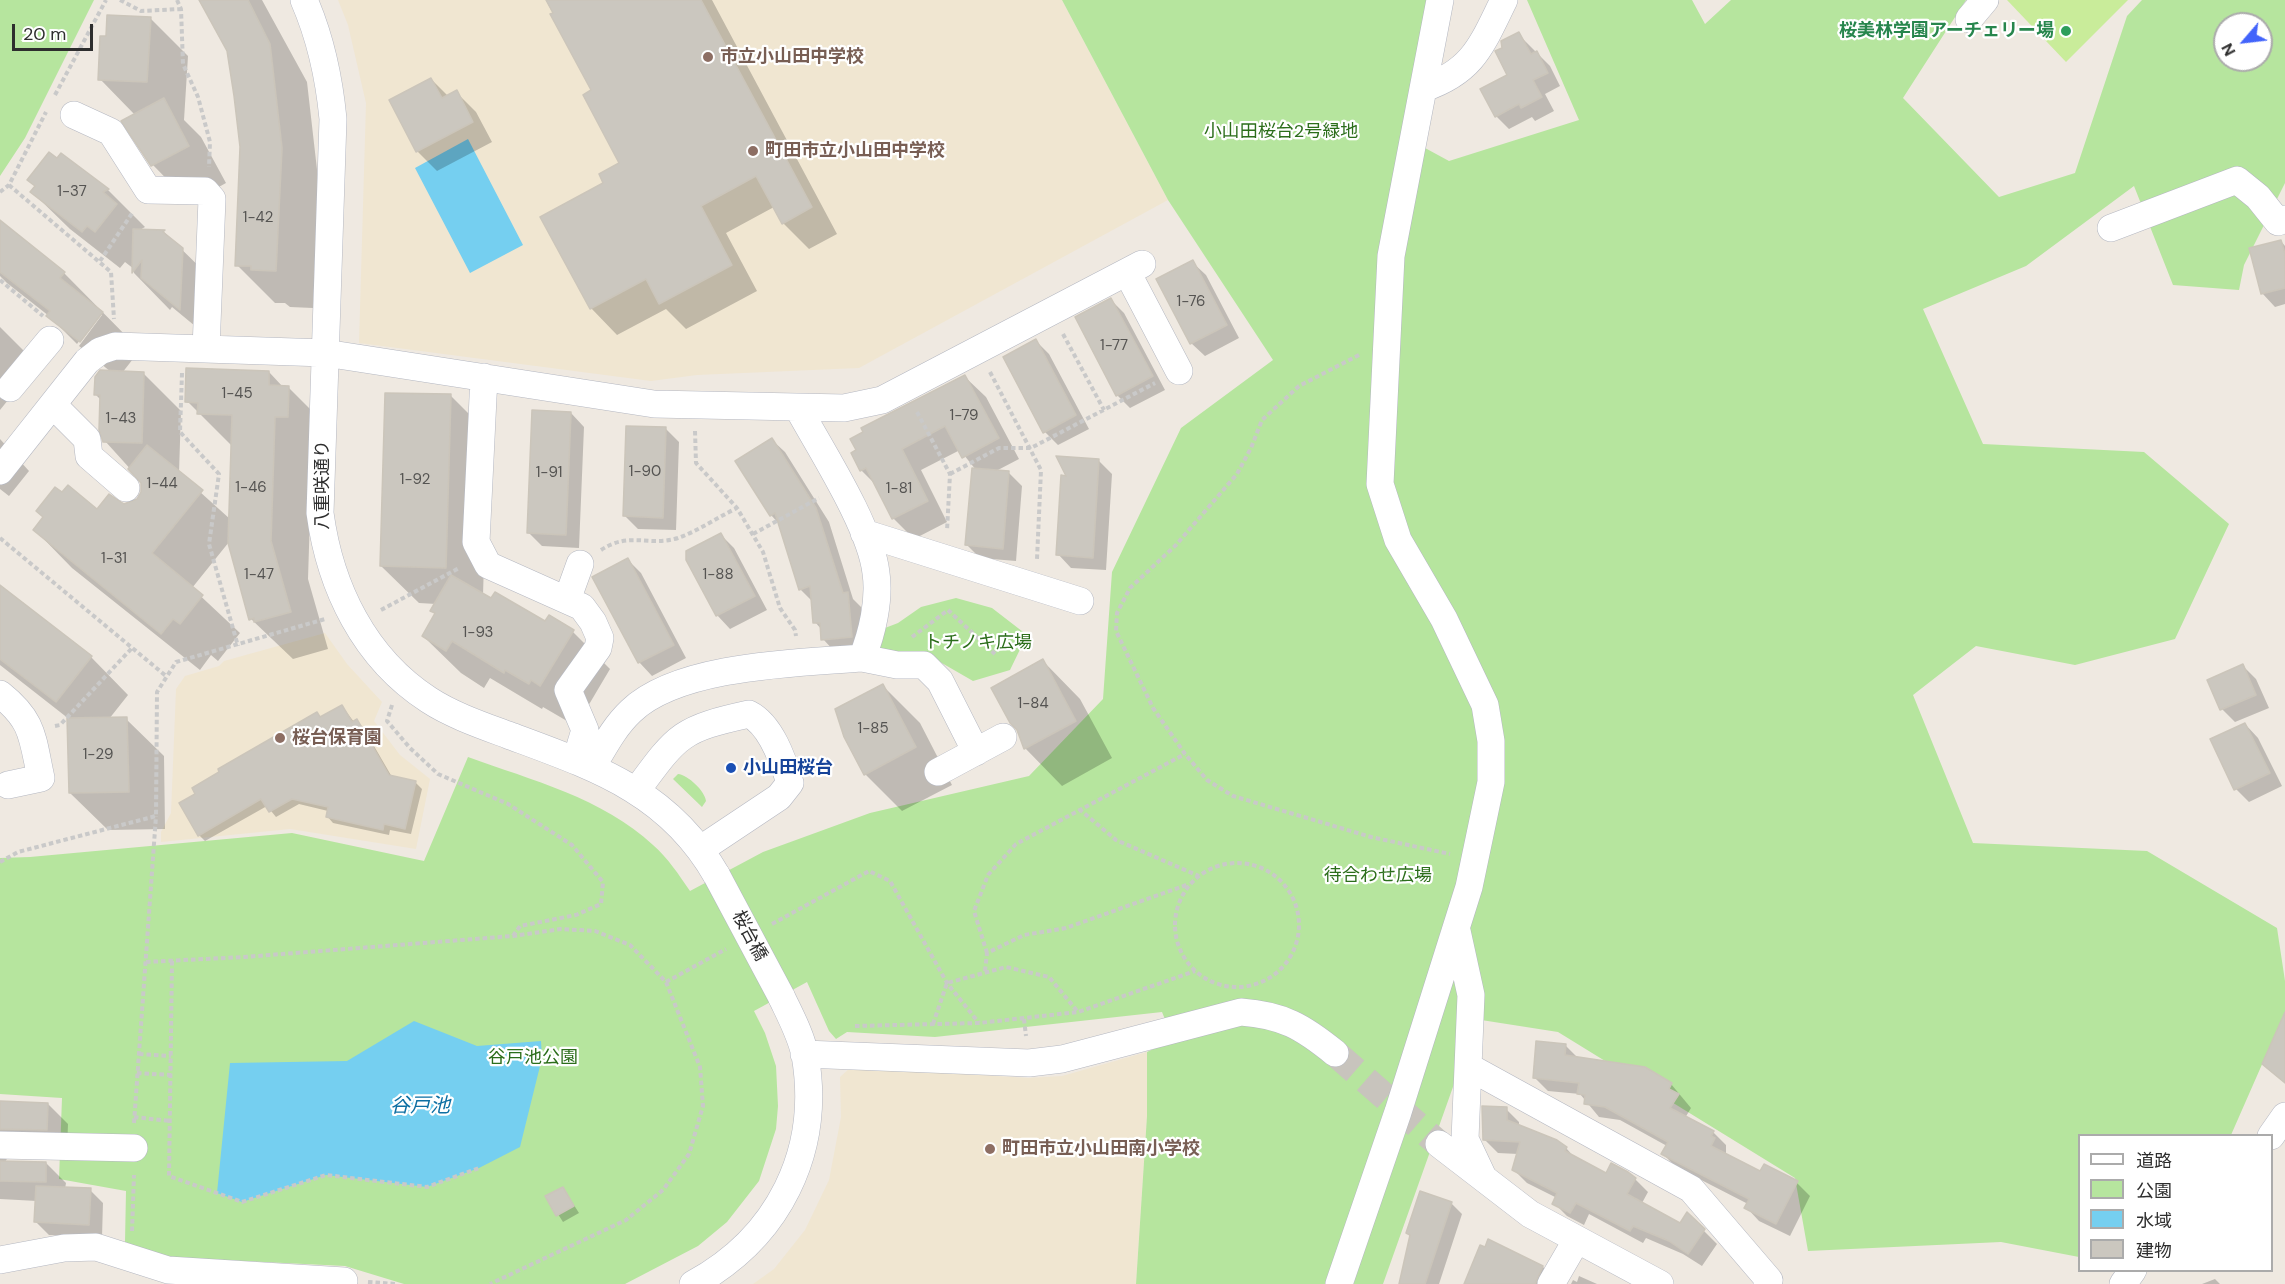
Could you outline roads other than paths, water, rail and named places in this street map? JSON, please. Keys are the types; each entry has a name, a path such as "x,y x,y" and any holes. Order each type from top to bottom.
{"street":[{"name":"八重咲通り","path":"303,0 315,26 329,75 333,119 320,513 325,547 334,580 356,623 392,669 430,701 475,723 584,764 637,790 669,815 701,849 717,876"},
{"path":"1339,1284 1398,1112 1457,927 1469,887 1491,782 1489,723 1485,705 1444,619 1398,540 1380,484 1391,256 1440,0"},
{"path":"1424,88 1445,81 1467,66 1504,0"},
{"path":"74,115 111,132 148,190 205,191 212,199 195,348"},
{"path":"2111,228 2237,180 2258,197 2278,222 2285,219"},
{"path":"0,471 87,361 100,351 115,346 325,352 654,404 844,408 882,400 1134,268 1179,371"},
{"path":"10,388 43,349 60,395 87,439 89,456 126,488"},
{"path":"484,377 476,542 488,565 582,607 593,622 600,638 598,648 568,690 585,730 584,764"},
{"path":"798,408 864,532 876,574 872,633 862,658"},
{"path":"864,532 1080,601"},
{"path":"567,600 580,564"},
{"path":"584,764 632,709 672,685 760,666 862,658 897,664 924,665 940,681 976,752"},
{"path":"0,694 21,710 31,732 41,778 8,785"},
{"path":"637,790 669,746 695,727 749,714 760,719 785,766 790,783 779,797 701,849"},
{"path":"938,772 1003,737"},
{"name":"桜台橋","path":"717,876 781,996 794,1023 804,1054"},
{"path":"1457,927 1471,995 1465,1139 1485,1182"},
{"path":"693,1284 716,1271 744,1250 768,1222 788,1190 801,1156 807,1120 809,1089 804,1054 1029,1063 1062,1059 1241,1012 1269,1014 1304,1028 1335,1053"},
{"path":"1469,1066 1691,1189 1769,1280 1767,1284"},
{"path":"2272,1134 2285,1116"},
{"path":"1439,1144 1485,1182 1530,1214 1576,1241 1660,1284"},
{"path":"0,1145 134,1148"},
{"path":"1551,1284 1576,1241"},
{"path":"0,1260 64,1248 96,1247 168,1270 327,1281"}],"water":[{"path":"468,139 523,245 470,273 415,168"},
{"name":"谷戸池","path":"414,1021 477,1046 541,1041 542,1058 520,1147 479,1168 427,1187 326,1175 242,1202 217,1193 230,1063 347,1061"}],"tunnel":[{"path":"1335,1053 1439,1144"}],"place":[{"name":"桜美林学園アーチェリー場","path":"2066,31"},
{"name":"市立小山田中学校","path":"708,57"},
{"name":"町田市立小山田中学校","path":"753,151"},
{"name":"桜台保育園","path":"280,738"},
{"name":"小山田桜台","path":"731,768"},
{"name":"町田市立小山田南小学校","path":"990,1149"}],"park label":[{"name":"小山田桜台2号緑地","path":"1281,132"},
{"name":"トチノキ広場","path":"978,643"},
{"name":"待合わせ広場","path":"1378,876"},
{"name":"谷戸池公園","path":"533,1058"}]}
